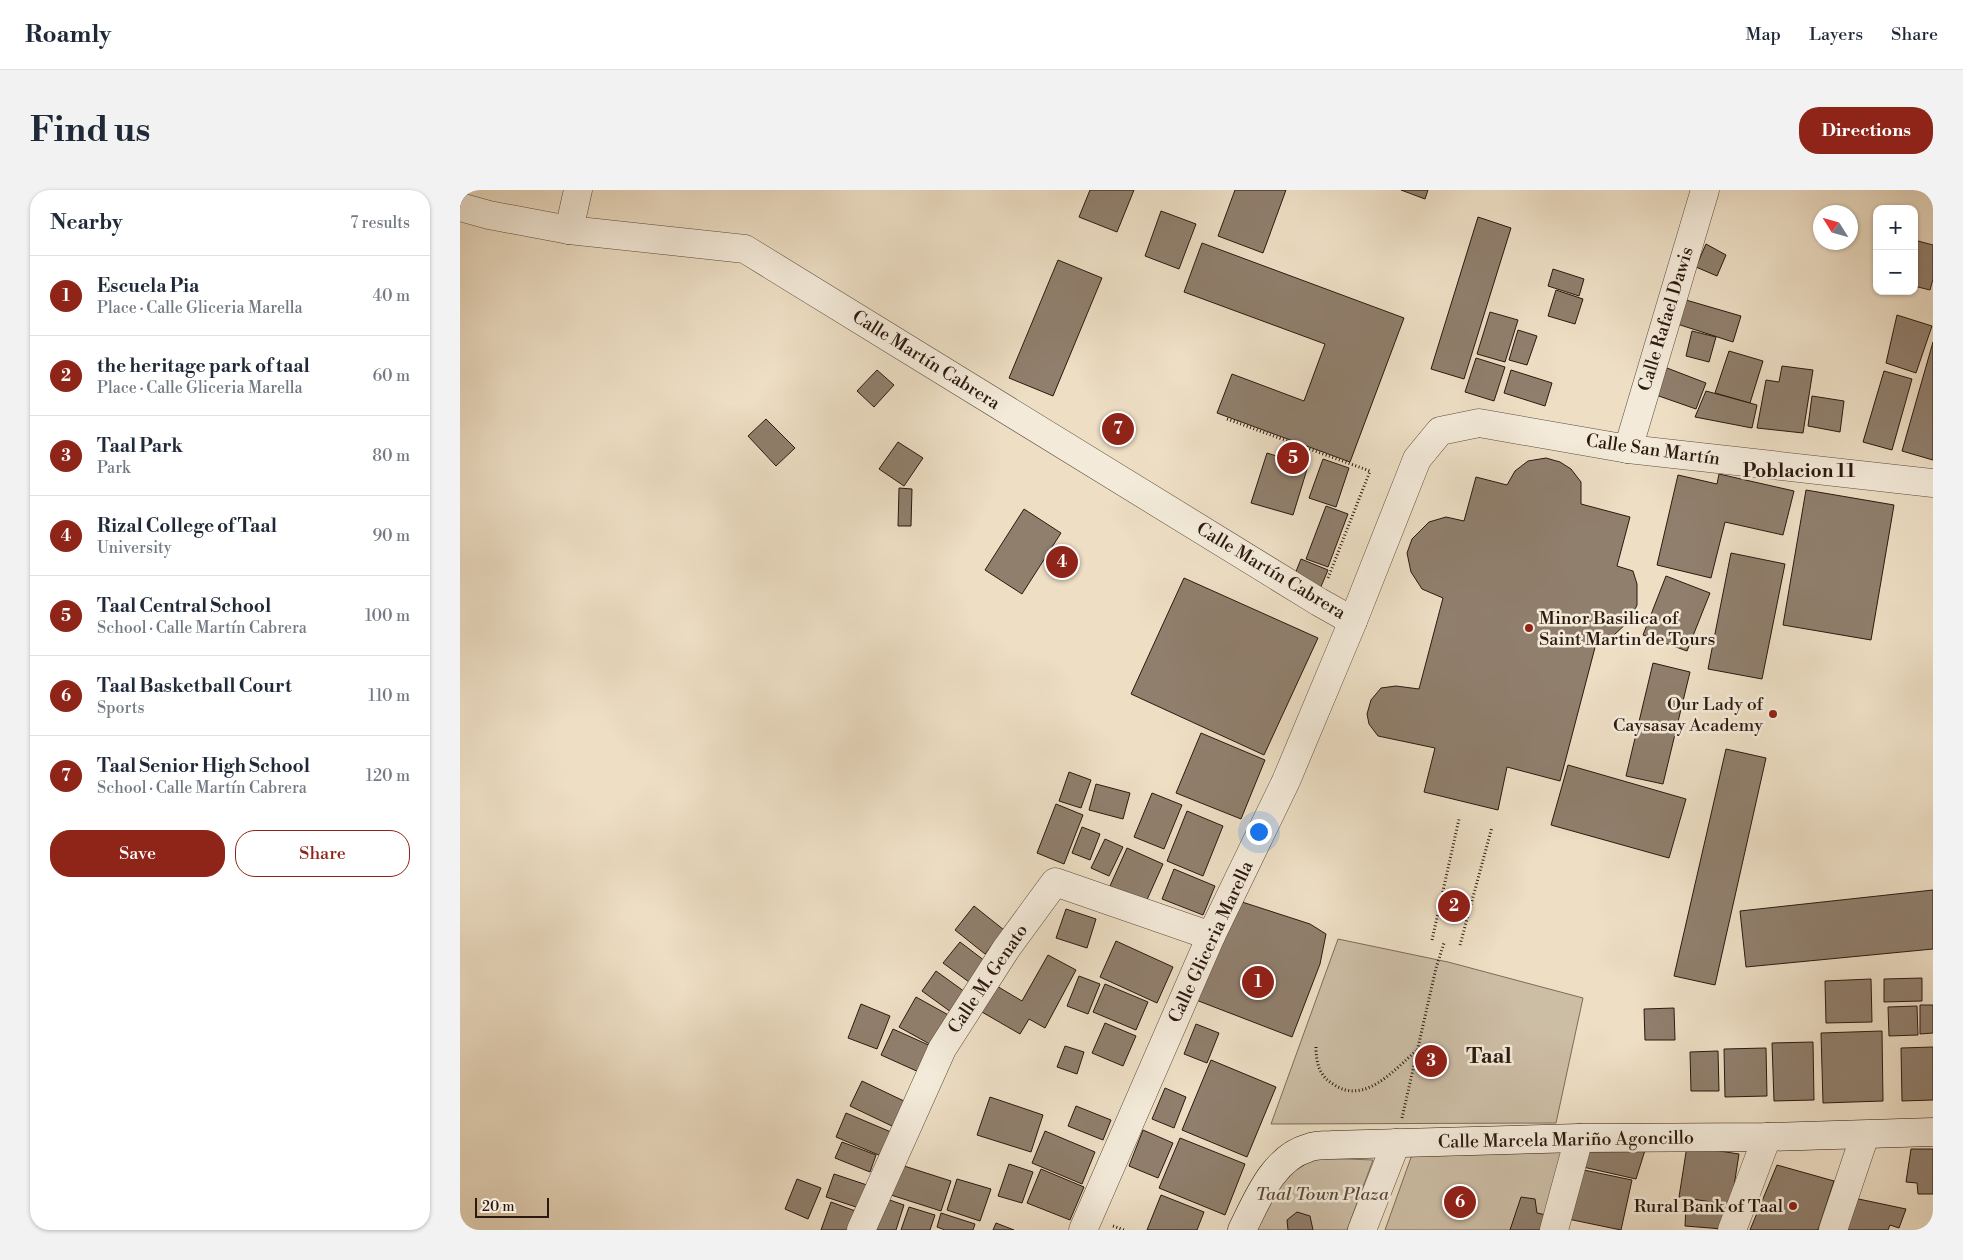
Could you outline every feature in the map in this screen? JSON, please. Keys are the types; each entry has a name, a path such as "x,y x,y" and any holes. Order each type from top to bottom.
{"street":[{"path":"569,230 578,190"},
{"name":"Calle Rafael Dawis","path":"1628,448 1705,190"},
{"name":"Calle Martín Cabrera","path":"460,207 489,215 569,230 745,249 1319,602 1353,621"},
{"name":"Calle San Martín","path":"1417,459 1440,431 1479,424 1628,448 1933,483"},
{"name":"Calle Gliceria Marella","path":"1083,1230 1211,936 1286,781 1353,621 1417,459"},
{"name":"Calle M. Genato","path":"861,1230 942,1049 1006,949 1055,882 1211,936"},
{"name":"Calle Marcela Mariño Agoncillo","path":"1242,1230 1264,1188 1277,1169 1292,1155 1308,1148 1331,1144 1579,1138 1767,1137 1933,1132"},
{"path":"1833,1230 1865,1134"},
{"path":"1732,1230 1767,1137"},
{"path":"1554,1230 1579,1138"},
{"path":"1362,1230 1396,1143"}],"path":[{"path":"1227,419 1370,471 1319,602"},
{"path":"1432,940 1460,819"},
{"path":"1460,945 1492,827"},
{"path":"1396,1143 1436,968 1444,943"},
{"path":"1316,1047 1318,1067 1323,1076 1338,1088 1349,1091 1360,1091 1380,1082 1417,1050"}],"green space":[{"path":"1338,939 1448,962 1583,998 1556,1123 1271,1124"},
{"path":"1569,1148 1544,1230 1385,1230 1413,1152"},
{"name":"Taal Town Plaza","path":"1322,1158 1373,1160 1347,1230 1255,1230 1274,1196 1289,1176 1309,1162"}],"building":[{"path":"1090,190 1134,190 1117,232 1079,217"},
{"path":"1235,190 1286,190 1263,253 1218,236"},
{"path":"1401,190 1428,190 1425,199"},
{"path":"1161,211 1196,224 1179,269 1145,256"},
{"path":"1478,217 1511,228 1464,379 1431,369"},
{"path":"1918,241 1933,245 1933,279 1930,290 1918,287"},
{"path":"1202,243 1404,318 1350,462 1217,413 1232,374 1304,401 1325,344 1184,292"},
{"path":"1706,244 1726,255 1717,276 1696,267"},
{"path":"1058,260 1102,278 1053,396 1009,378"},
{"path":"1553,269 1584,279 1579,296 1548,286"},
{"path":"1556,290 1583,299 1575,324 1548,316"},
{"path":"1679,298 1741,316 1733,342 1671,322"},
{"path":"1490,312 1518,320 1505,362 1477,354"},
{"path":"1897,315 1932,326 1916,373 1886,363"},
{"path":"1518,330 1537,336 1527,365 1509,360"},
{"path":"1692,331 1716,337 1709,362 1686,356"},
{"path":"1933,342 1933,460 1902,451"},
{"path":"1729,351 1763,361 1750,403 1715,393"},
{"path":"1476,358 1505,367 1494,401 1465,392"},
{"path":"1782,366 1813,370 1803,433 1757,428 1766,380 1779,382"},
{"path":"1667,368 1706,383 1696,409 1656,395"},
{"path":"877,370 894,385 874,407 857,391"},
{"path":"1511,370 1552,383 1545,406 1504,393"},
{"path":"1884,371 1912,379 1892,450 1863,442"},
{"path":"1706,391 1757,405 1752,428 1695,417"},
{"path":"1812,396 1844,401 1840,432 1808,426"},
{"path":"766,419 795,448 776,466 748,436"},
{"path":"898,442 923,458 904,486 879,469"},
{"path":"1267,453 1308,466 1293,515 1251,503"},
{"name":"Minor Basilica of Saint Martin de Tours","path":"1546,458 1560,462 1571,469 1581,482 1581,504 1630,517 1617,566 1633,571 1637,584 1637,605 1630,620 1614,635 1598,636 1560,781 1507,767 1498,810 1424,792 1435,748 1378,736 1369,724 1367,714 1371,700 1381,688 1396,686 1419,689 1443,598 1422,589 1411,572 1407,553 1412,539 1429,522 1446,517 1464,521 1476,477 1507,485 1515,471 1528,461"},
{"path":"1323,459 1349,468 1336,507 1309,498"},
{"path":"1719,474 1794,491 1783,535 1725,522 1711,578 1657,565 1678,475 1717,484"},
{"path":"899,488 912,489 911,526 898,526"},
{"path":"1806,490 1894,505 1871,640 1783,625"},
{"path":"1326,506 1348,514 1328,567 1306,559"},
{"path":"1024,509 1061,533 1022,594 985,570"},
{"path":"1731,553 1785,564 1762,679 1708,669"},
{"path":"1301,559 1328,570 1320,589 1293,579"},
{"path":"1666,576 1710,593 1687,651 1643,635"},
{"path":"1184,578 1318,638 1264,755 1131,694"},
{"path":"1653,663 1690,672 1663,784 1626,776"},
{"path":"1201,733 1265,760 1241,819 1176,793"},
{"path":"1726,749 1766,758 1715,985 1674,976"},
{"path":"1568,765 1686,799 1669,858 1551,825"},
{"path":"1069,772 1091,780 1081,808 1059,801"},
{"path":"1096,784 1130,793 1123,819 1089,810"},
{"path":"1152,793 1182,805 1164,849 1134,837"},
{"path":"1056,804 1083,815 1064,864 1037,853"},
{"path":"1187,811 1223,826 1203,876 1167,861"},
{"path":"1082,827 1100,834 1090,860 1072,853"},
{"path":"1105,839 1123,847 1109,876 1091,868"},
{"path":"1127,848 1163,864 1146,902 1110,886"},
{"path":"1174,869 1215,886 1203,915 1162,899"},
{"path":"1933,890 1933,949 1746,967 1740,911"},
{"path":"1239,901 1310,924 1326,934 1320,964 1292,1037 1196,1000"},
{"path":"974,906 1004,930 985,954 955,930"},
{"path":"1066,909 1096,919 1087,948 1056,938"},
{"path":"1116,941 1173,967 1157,1003 1100,977"},
{"path":"960,942 985,961 969,982 943,963"},
{"path":"1048,955 1076,970 1045,1028 1029,1019 1020,1034 975,1008 990,982 1022,1001"},
{"path":"936,971 965,992 951,1012 922,991"},
{"path":"1079,976 1100,984 1088,1014 1067,1006"},
{"path":"1922,978 1922,1001 1884,1002 1884,979"},
{"path":"1871,979 1872,1022 1826,1023 1825,981"},
{"path":"1105,984 1148,1002 1136,1030 1093,1012"},
{"path":"916,997 952,1017 935,1047 899,1027"},
{"path":"861,1004 890,1016 877,1049 848,1038"},
{"path":"1920,1005 1933,1005 1933,1033 1920,1034"},
{"path":"1917,1006 1918,1035 1889,1036 1888,1007"},
{"path":"1674,1008 1675,1040 1645,1040 1644,1009"},
{"path":"1105,1023 1136,1036 1123,1066 1092,1053"},
{"path":"1196,1024 1219,1033 1207,1063 1184,1054"},
{"path":"893,1029 933,1047 921,1073 881,1055"},
{"path":"1882,1031 1883,1101 1823,1103 1821,1033"},
{"path":"1813,1042 1814,1100 1774,1101 1772,1043"},
{"path":"1065,1046 1084,1052 1077,1074 1057,1067"},
{"path":"1933,1047 1933,1100 1902,1101 1901,1048"},
{"path":"1766,1048 1767,1096 1725,1097 1724,1049"},
{"path":"1718,1051 1719,1091 1691,1091 1690,1052"},
{"path":"1211,1060 1276,1087 1247,1157 1182,1130"},
{"path":"862,1081 906,1102 894,1127 850,1106"},
{"path":"1165,1088 1186,1097 1174,1128 1152,1119"},
{"path":"990,1097 1043,1115 1031,1152 977,1135"},
{"path":"1076,1106 1111,1120 1103,1140 1068,1126"},
{"path":"846,1113 891,1132 881,1156 836,1137"},
{"path":"1143,1130 1173,1143 1158,1178 1129,1166"},
{"path":"1045,1131 1095,1152 1082,1184 1032,1163"},
{"path":"1180,1138 1245,1164 1225,1215 1159,1188"},
{"path":"842,1142 876,1155 870,1172 835,1158"},
{"path":"1687,1146 1739,1154 1731,1205 1679,1197"},
{"path":"1589,1147 1646,1147 1636,1179 1583,1167"},
{"path":"1911,1149 1933,1149 1933,1194 1918,1194 1917,1183 1906,1182"},
{"path":"1009,1164 1033,1172 1022,1203 998,1196"},
{"path":"901,1165 951,1181 941,1211 891,1195"},
{"name":"Rural Bank of Taal","path":"1777,1165 1834,1181 1818,1230 1750,1230"},
{"path":"1041,1169 1084,1187 1070,1220 1027,1203"},
{"path":"1579,1169 1632,1180 1621,1230 1568,1219"},
{"path":"834,1174 867,1185 859,1208 826,1197"},
{"path":"797,1179 821,1188 808,1219 785,1209"},
{"path":"957,1179 991,1189 980,1221 947,1210"},
{"path":"1161,1195 1204,1212 1197,1230 1147,1230"},
{"path":"881,1197 904,1205 896,1230 876,1230"},
{"path":"1521,1197 1535,1199 1537,1213 1546,1215 1542,1230 1510,1230"},
{"path":"1849,1197 1906,1209 1899,1228 1890,1225 1888,1230 1847,1230"},
{"path":"831,1202 858,1212 851,1230 821,1230"},
{"path":"1686,1206 1725,1209 1723,1229 1685,1226"},
{"path":"909,1207 935,1215 930,1230 901,1230"},
{"path":"1297,1212 1310,1216 1313,1230 1288,1230 1287,1220"},
{"path":"941,1213 975,1224 973,1230 945,1230 937,1227"},
{"path":"996,1223 1014,1230 993,1230"}],"place":[{"name":"Taal Senior High School","path":"1118,429"},
{"name":"Taal Central School","path":"1293,458"},
{"name":"Rizal College of Taal","path":"1062,562"},
{"name":"Minor Basilica of Saint Martin de Tours","path":"1529,628"},
{"name":"Our Lady of Caysasay Academy","path":"1773,714"},
{"name":"the heritage park of taal","path":"1454,906"},
{"name":"Escuela Pia","path":"1258,982"},
{"name":"Taal Park","path":"1431,1061"},
{"name":"Taal Basketball Court","path":"1460,1202"},
{"name":"Rural Bank of Taal","path":"1793,1206"}],"district":[{"name":"Poblacion 11","path":"1799,471"},
{"name":"Taal","path":"1489,1056"}]}
